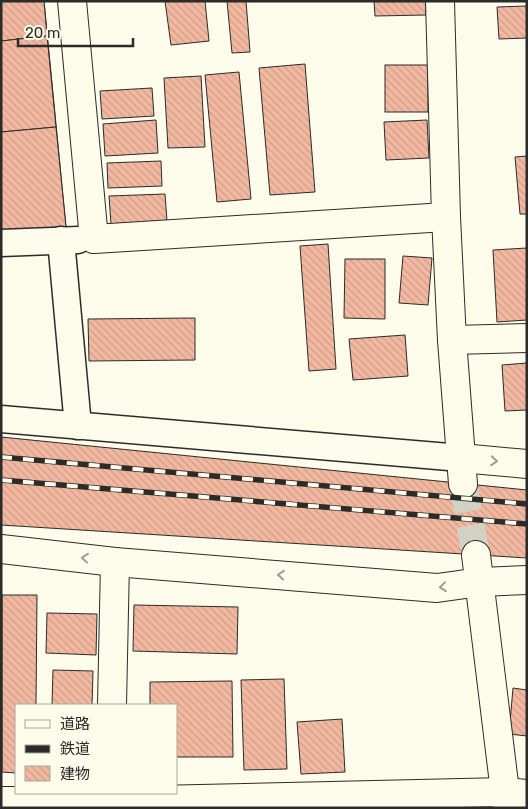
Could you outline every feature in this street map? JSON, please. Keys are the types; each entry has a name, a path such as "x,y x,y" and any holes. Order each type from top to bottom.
{"street":[{"path":"72,1 94,239"},
{"path":"440,1 446,217 452,340 462,471"},
{"path":"1,243 446,217"},
{"path":"61,240 78,426"},
{"path":"452,340 527,338"},
{"path":"1,419 78,426 462,471 527,464"},
{"path":"1,549 115,562 436,588 480,582 527,580"},
{"path":"1,801 513,798 476,555"},
{"path":"112,704 115,562"}],"building":[{"path":"1,1 44,1 66,227 1,233"},
{"path":"1,1 44,1 47,36 1,41"},
{"path":"165,1 205,1 209,41 171,45"},
{"path":"227,1 246,1 250,52 232,53"},
{"path":"374,1 426,1 426,15 375,16"},
{"path":"527,6 527,38 499,39 497,7"},
{"path":"47,36 56,127 1,132 1,41"},
{"path":"305,64 315,192 270,195 259,68"},
{"path":"385,65 428,65 428,112 385,112"},
{"path":"239,72 251,199 217,202 205,75"},
{"path":"201,76 205,147 168,148 164,78"},
{"path":"152,88 154,116 102,119 100,91"},
{"path":"156,120 158,153 105,156 103,124"},
{"path":"427,120 429,158 386,160 384,122"},
{"path":"56,127 66,227 1,233 1,132"},
{"path":"527,156 527,214 520,214 515,157"},
{"path":"161,161 162,186 108,188 107,163"},
{"path":"165,194 167,221 111,224 109,196"},
{"path":"328,244 336,369 309,371 300,246"},
{"path":"527,248 527,320 497,322 493,250"},
{"path":"403,256 432,258 428,305 399,303"},
{"path":"345,259 385,259 385,319 344,318"},
{"path":"195,318 195,360 89,361 88,319"},
{"path":"405,335 408,376 353,380 349,339"},
{"path":"527,363 527,410 505,411 502,365"},
{"path":"1,437 527,490 527,558 1,525"},
{"path":"2,595 37,595 36,704 15,704 15,773 2,772"},
{"path":"134,605 238,607 237,654 133,651"},
{"path":"47,613 97,614 96,655 46,653"},
{"path":"53,670 93,671 92,704 52,704"},
{"path":"284,679 287,769 244,770 241,680"},
{"path":"232,681 233,757 178,757 178,704 150,704 150,682"},
{"path":"513,688 527,690 527,736 509,734"},
{"path":"342,719 345,772 301,774 297,722"}],"tunnel":[{"path":"463,484 476,555"}],"railway":[{"path":"1,457 527,504"},
{"path":"1,480 527,524"}]}
